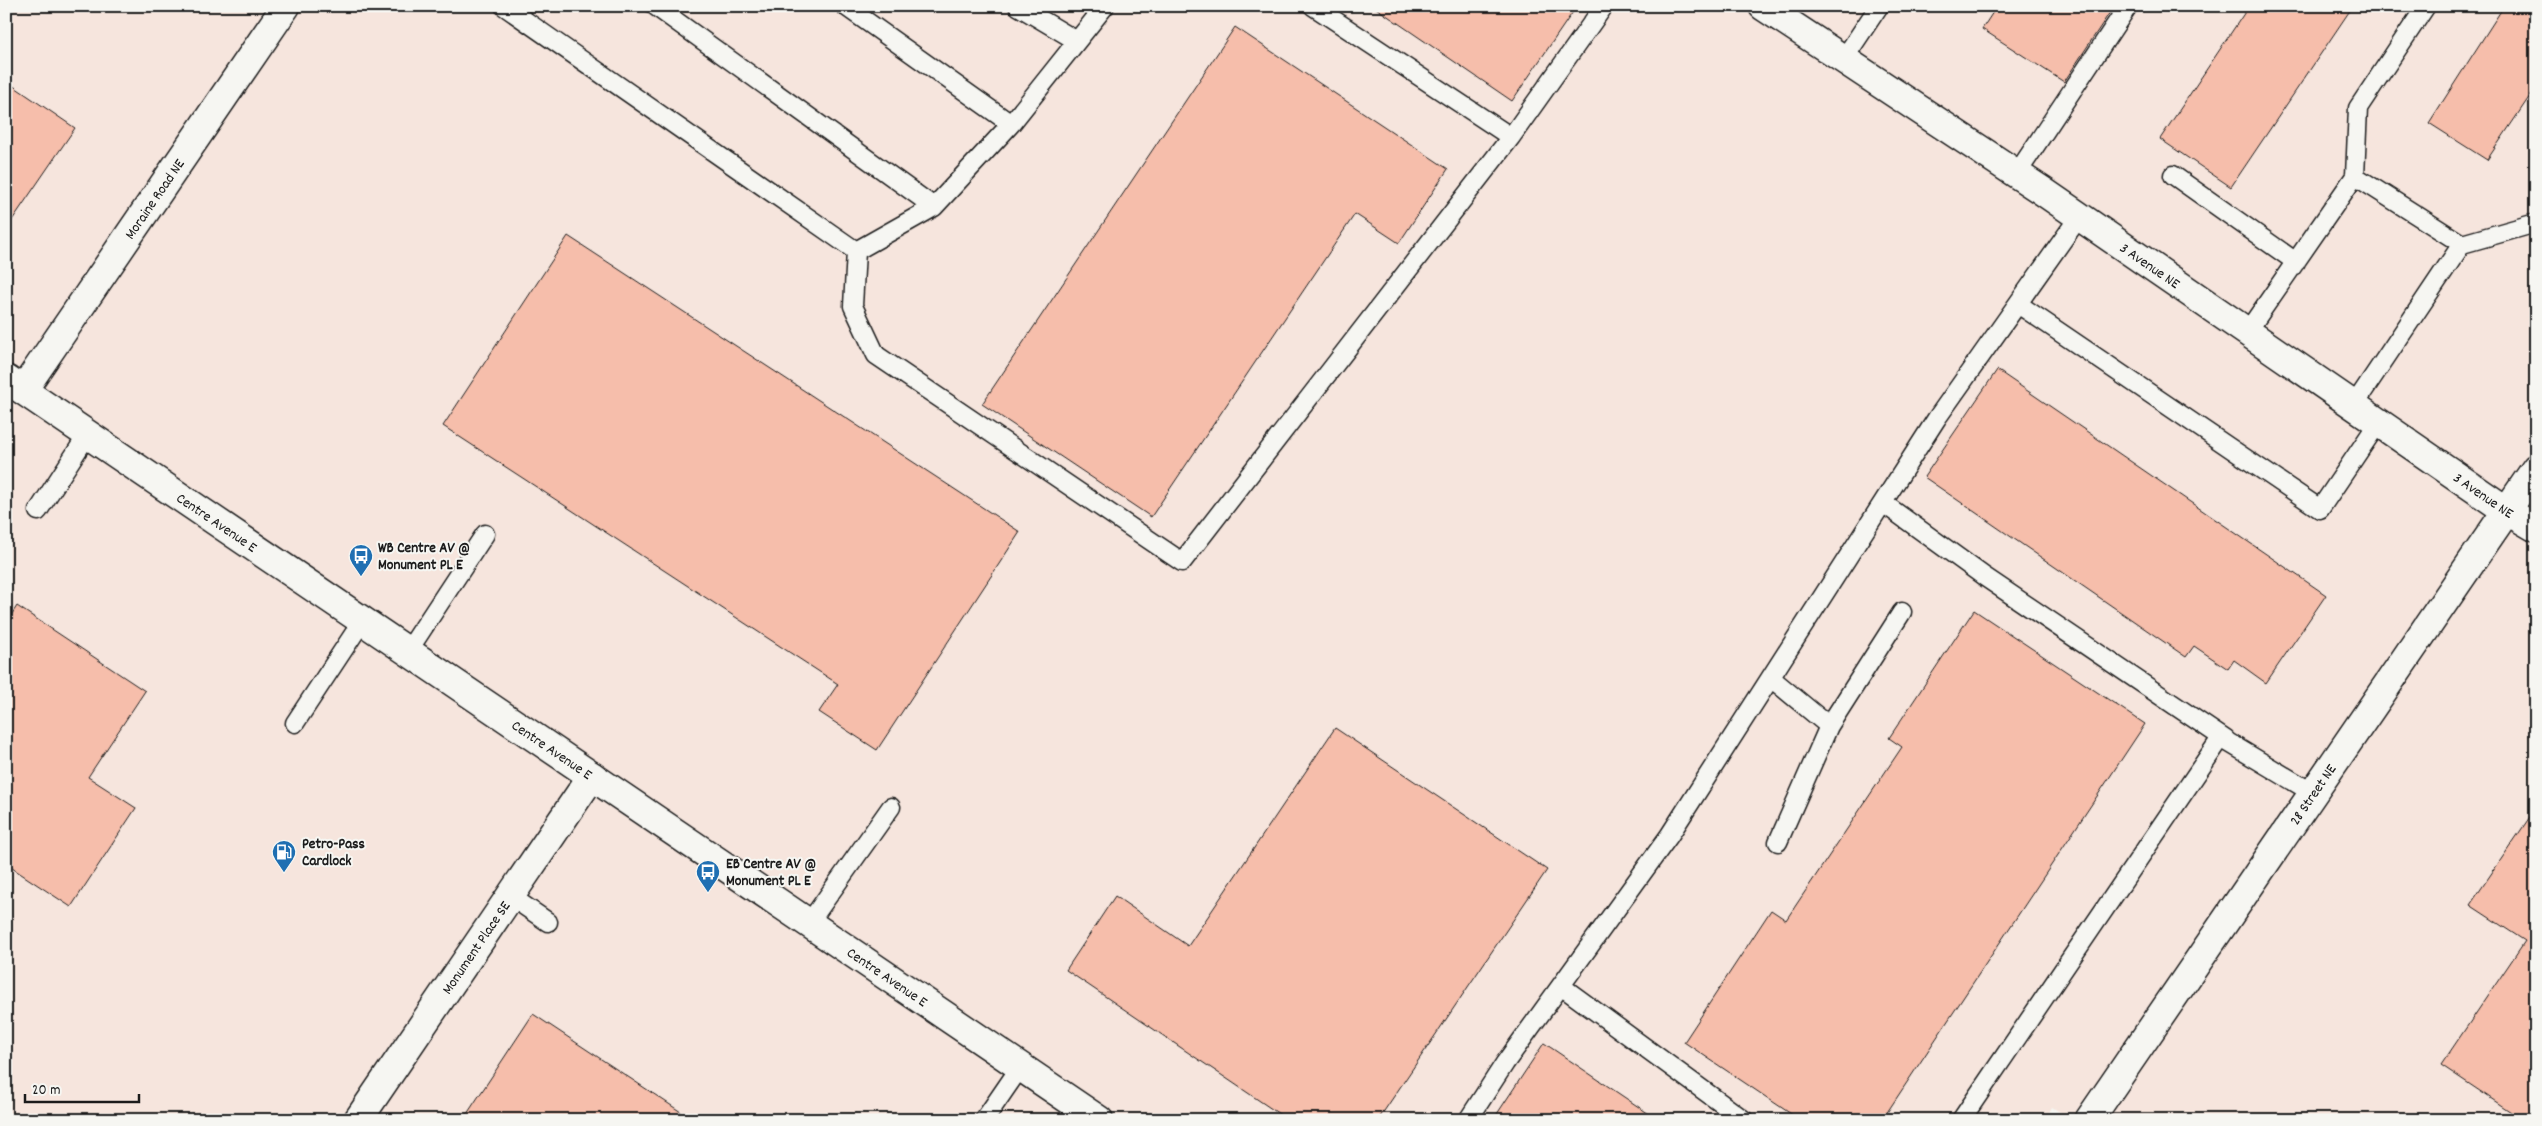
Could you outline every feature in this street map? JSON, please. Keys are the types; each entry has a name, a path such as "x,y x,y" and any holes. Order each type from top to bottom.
{"street":[{"name":"Moraine Road NE","path":"14,384 286,6"},
{"name":"3 Avenue NE","path":"1763,6 2079,216 2378,423 2507,511 2536,528"},
{"name":"Centre Avenue E","path":"14,384 1099,1120"},
{"name":"28 Street NE","path":"2089,1120 2536,468"},
{"name":"Monument Place SE","path":"358,1120 592,776"}],"lane":[{"path":"504,6 856,251"},
{"path":"655,6 934,207"},
{"path":"845,6 1011,124"},
{"path":"1018,6 1077,41"},
{"path":"856,251 934,207 1011,124 1105,6"},
{"path":"1313,6 1511,137"},
{"path":"856,251 853,306 876,355 1182,562 1511,137 1604,6"},
{"path":"1843,60 1879,6"},
{"path":"2016,175 2128,6"},
{"path":"2247,332 2355,176 2358,108 2426,6"},
{"path":"2173,174 2296,262"},
{"path":"2355,176 2462,244"},
{"path":"1468,1120 1505,1063 1669,836 1937,418 2079,216"},
{"path":"2354,405 2462,244 2536,222"},
{"path":"2018,304 2320,509 2378,423"},
{"path":"38,511 88,434"},
{"path":"1882,502 1985,577 2226,740 2313,793"},
{"path":"408,651 486,534"},
{"path":"1778,842 1830,726 1902,612"},
{"path":"295,723 363,620"},
{"path":"1771,678 1830,726"},
{"path":"1961,1120 2221,738 2226,740"},
{"path":"810,923 890,807"},
{"path":"510,896 548,922"},
{"path":"1561,986 1744,1120"},
{"path":"984,1120 1020,1066"}],"shaded area":[{"path":"6,6 2536,6 2536,1120 2072,1120 2052,1107 2045,1120 6,1120"}],"building":[{"path":"1373,6 1577,6 1512,101"},
{"path":"1997,6 2114,6 2064,82 1982,29"},
{"path":"2249,6 2353,6 2231,187 2160,139"},
{"path":"2504,6 2536,6 2536,87 2487,160 2429,123"},
{"path":"1235,27 1448,169 1399,243 1355,214 1151,517 982,404"},
{"path":"6,81 75,128 6,229"},
{"path":"568,236 1020,532 877,750 819,712 838,684 443,426"},
{"path":"1997,370 2326,595 2266,683 2234,660 2228,669 2194,646 2186,657 1924,477"},
{"path":"17,606 145,691 88,777 136,808 71,907 6,864 6,623"},
{"path":"1974,610 2145,724 1882,1120 1800,1120 1684,1042 1771,910 1786,920 1902,747 1889,738"},
{"path":"1335,728 1547,870 1378,1120 1288,1120 1066,970 1115,896 1188,946"},
{"path":"2536,808 2536,1120 2523,1120 2441,1065 2525,941 2470,905"},
{"path":"533,1014 681,1112 676,1120 463,1120"},
{"path":"1544,1043 1658,1120 1493,1120"}],"place":[{"name":"WB Centre AV @ Monument PL E","path":"361,577"},
{"name":"Petro-Pass Cardlock","path":"284,873"},
{"name":"EB Centre AV @ Monument PL E","path":"708,893"}]}
